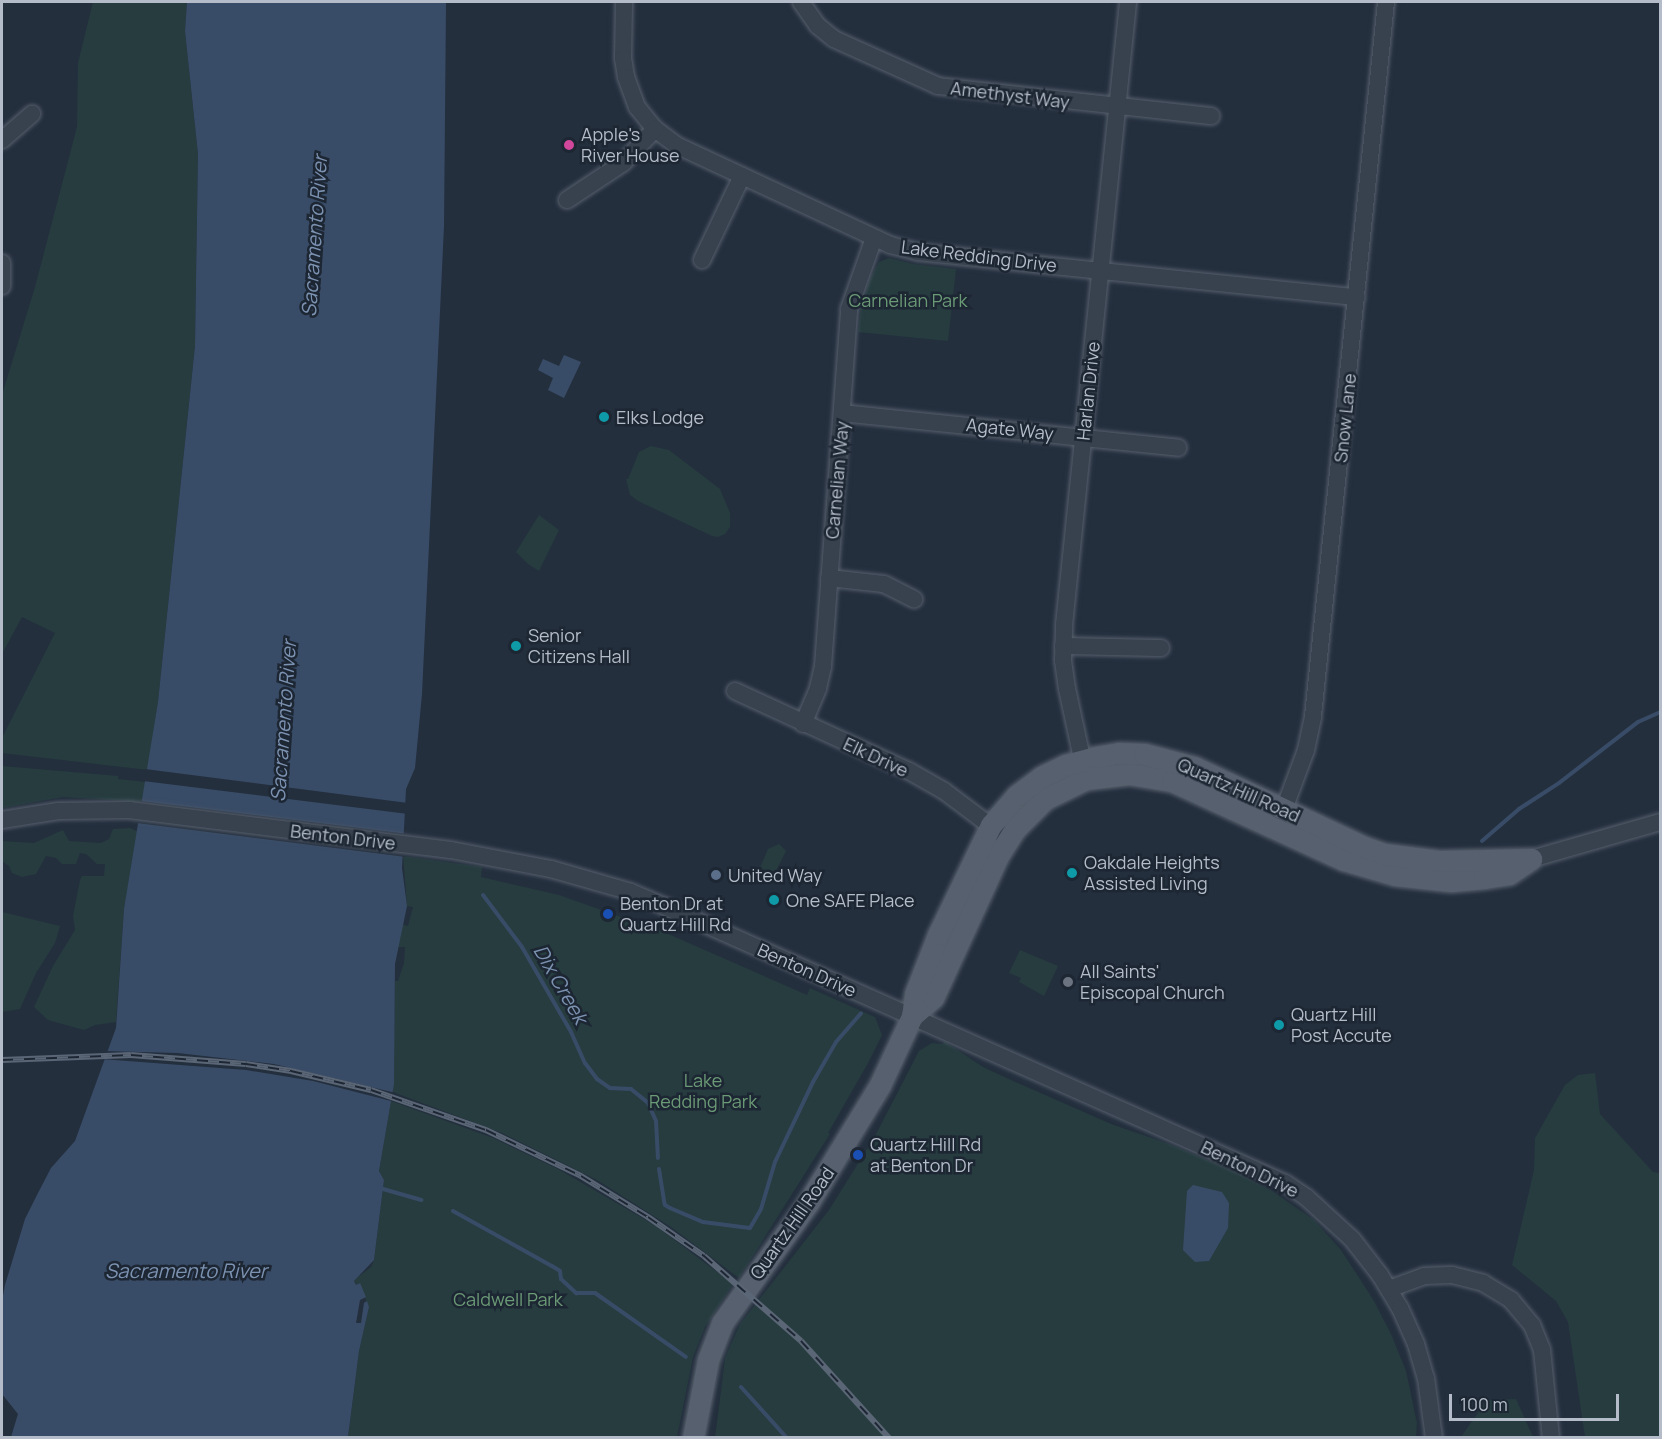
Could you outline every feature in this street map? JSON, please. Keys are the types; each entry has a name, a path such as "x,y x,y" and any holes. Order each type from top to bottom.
{"main road":[{"name":"Quartz Hill Road","path":"912,1016 933,998 1007,839 1045,799 1085,769 1119,753 1162,757 1194,768 1285,808 1355,843 1384,854 1439,861 1531,859"},
{"name":"Quartz Hill Road","path":"693,1437 708,1360 722,1323 789,1231 841,1152 880,1085 912,1016 915,994 923,971 991,825 1016,796 1041,777 1066,765 1164,779 1198,791 1276,829 1362,866 1408,878 1451,881 1502,876 1516,871 1531,859"}],"street":[{"name":"Lake Redding Drive","path":"624,2 623,58 626,77 637,107 655,129 676,145 874,238 918,252 1357,297"},
{"name":"Amethyst Way","path":"801,2 812,19 834,39 932,84 951,89 1211,116"},
{"name":"Harlan Drive","path":"1085,769 1069,702 1063,646 1128,2"},
{"name":"Snow Lane","path":"1276,829 1306,750 1313,716 1386,2"},
{"path":"2,140 32,114"},
{"path":"567,200 608,175 655,129"},
{"path":"702,260 742,176"},
{"name":"Carnelian Way","path":"803,724 821,676 850,301 874,238"},
{"name":"Agate Way","path":"842,413 1178,448"},
{"path":"829,578 884,584 914,599"},
{"path":"1063,646 1161,648"},
{"name":"Elk Drive","path":"735,691 909,771 944,792 1007,839"},
{"name":"Benton Drive","path":"2,820 45,812 104,809 143,811 451,850 551,869 631,892 1285,1183 1306,1197 1352,1239 1389,1288 1409,1329 1424,1370 1432,1410 1434,1437"},
{"name":"Quartz Hill Road","path":"1531,859 1660,822"},
{"path":"1389,1288 1424,1276 1452,1275 1483,1283 1511,1300 1532,1325 1542,1350 1551,1437"}],"green space":[{"path":"93,2 187,2 185,31 198,154 195,346 158,702 148,770 2,753 2,738 55,633 22,617 2,654 2,395 35,287 77,127 78,63"},
{"name":"Carnelian Park","path":"889,258 913,264 956,269 948,341 858,332 861,307 870,278 879,262"},
{"path":"651,446 669,450 720,489 730,513 730,527 725,534 718,537 712,536 630,495 626,479 628,479 639,452"},
{"path":"539,515 559,530 539,571 516,552"},
{"path":"2,766 118,776 118,779 146,782 143,802 63,797 2,808"},
{"path":"130,828 139,832 124,909 116,1022 95,1025 84,1030 48,1020 34,1007 53,966 75,930 73,916 80,880 82,876 104,876 105,864 97,864 86,854 80,853 76,864 62,864 56,858 46,856 36,874 22,877 12,873 9,866 2,861 2,841 34,843 63,830 69,841 101,843 109,839 113,829"},
{"path":"779,844 786,851 773,877 759,870 768,849"},
{"name":"Lake Redding Park","path":"403,856 482,867 481,877 559,895 666,933 807,995 810,988 875,1017 882,1035 868,1063 828,1133 830,1134 739,1278 671,1227 597,1180 502,1133 393,1092 395,981 398,981 404,963 405,947 398,947 401,924 408,926 413,907 407,906"},
{"path":"2,912 60,926 55,943 36,973 20,1009 2,1012"},
{"path":"1020,950 1058,966 1044,996 1019,982 1021,978 1009,973"},
{"path":"944,1041 983,1067 1013,1081 1111,1124 1172,1145 1235,1172 1272,1191 1314,1220 1341,1250 1374,1301 1391,1334 1406,1371 1417,1423 1416,1438 715,1438 725,1358 740,1324 829,1210 874,1138 919,1051 932,1043 943,1044"},
{"path":"1595,1073 1600,1114 1653,1172 1660,1173 1660,1437 1585,1437 1568,1322 1556,1301 1512,1265 1534,1170 1535,1138 1565,1085 1578,1075"},
{"name":"Caldwell Park","path":"391,1101 493,1138 558,1169 656,1226 733,1284 705,1327 693,1357 677,1437 348,1438 359,1351 369,1307 359,1283 356,1285 354,1280 371,1267 374,1260 384,1180 379,1171"},
{"path":"1516,1399 1533,1437 1461,1437 1487,1400"}],"water":[{"name":"Sacramento River","path":"187,2 446,2 444,226 422,694 415,768 406,789 402,868 407,906 395,964 394,1084 379,1171 384,1180 374,1260 354,1281 356,1285 360,1283 366,1297 360,1300 356,1323 361,1323 364,1303 367,1301 369,1307 359,1351 348,1437 11,1437 18,1414 2,1394 2,1301 5,1285 25,1219 51,1168 75,1141 116,1028 124,909 158,702 195,346 198,154 185,31"},
{"path":"564,355 581,362 564,398 548,390 553,378 538,370 543,359 559,366"},
{"path":"1193,1185 1222,1192 1229,1203 1228,1228 1209,1261 1195,1262 1183,1250 1187,1191"}],"pier":[{"path":"145,769 408,803 408,814 143,781"},
{"path":"140,801 408,834 406,857 137,823"},
{"path":"104,1051 178,1053 274,1064 396,1093 394,1102 313,1081 246,1070 101,1059"}],"waterway":[{"path":"1482,841 1519,809 1559,783 1638,722 1660,712"},
{"name":"Dix Creek","path":"483,895 522,947 571,1032 585,1063 597,1079 610,1088 631,1089 648,1103 656,1121 658,1158"},
{"path":"659,1169 665,1205 703,1222 750,1228 761,1209 775,1162 813,1082 836,1042 861,1013"},
{"path":"383,1189 421,1200"},
{"path":"453,1211 560,1271 561,1279 576,1293 595,1293 686,1357"},
{"path":"741,1387 787,1438"}],"railway":[{"path":"2,1060 131,1055 246,1064 291,1071 371,1090 486,1130 581,1176 648,1217 704,1256 801,1341 889,1438"}],"place":[{"name":"Apple's River House","path":"569,145"},
{"name":"Elks Lodge","path":"604,417"},
{"name":"Senior Citizens Hall","path":"516,646"},
{"name":"Oakdale Heights Assisted Living","path":"1072,873"},
{"name":"United Way","path":"716,875"},
{"name":"One SAFE Place","path":"774,900"},
{"name":"Benton Dr at Quartz Hill Rd","path":"608,914"},
{"name":"All Saints' Episcopal Church","path":"1068,982"},
{"name":"Quartz Hill Post Accute","path":"1279,1025"},
{"name":"Quartz Hill Rd at Benton Dr","path":"858,1155"}]}
